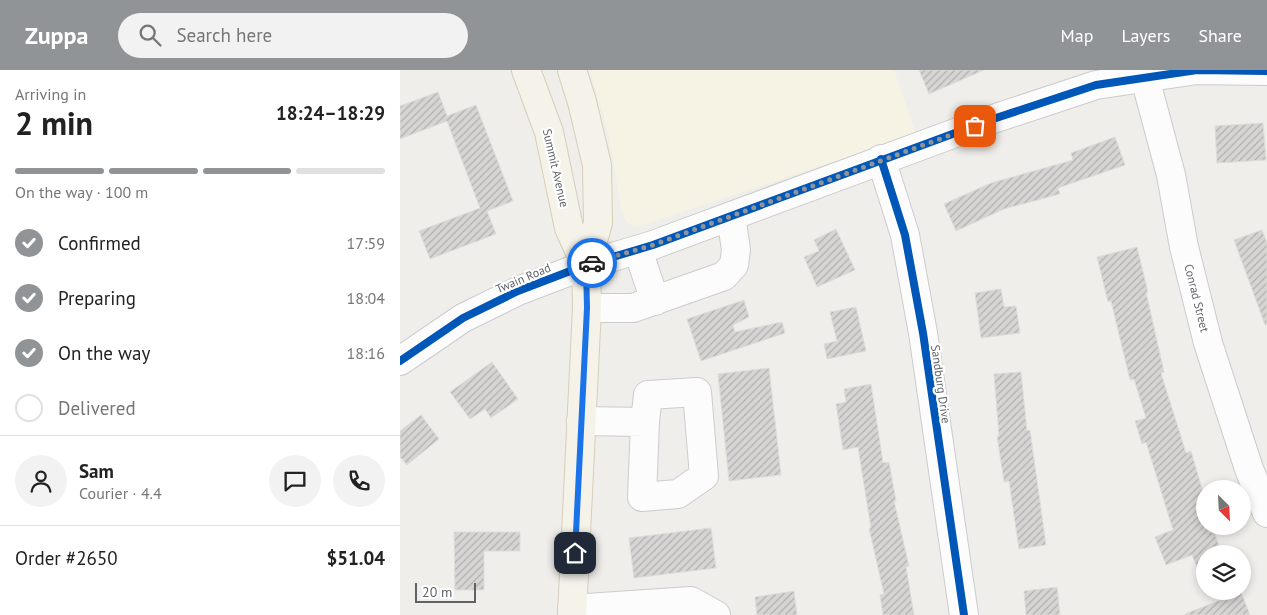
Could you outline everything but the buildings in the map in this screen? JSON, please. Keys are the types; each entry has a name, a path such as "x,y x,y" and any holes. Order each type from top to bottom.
{"main road":[{"name":"Summit Avenue","path":"526,70 549,132 569,228 586,265"},
{"name":"Summit Avenue","path":"572,70 582,102 597,166 598,223 586,265 587,308 572,612"}],"street":[{"name":"Twain Road","path":"400,361 463,318 518,291 586,265 638,250 993,119 1096,85 1197,70 1267,71"},
{"name":"Conrad Street","path":"1145,78 1171,174 1184,247 1208,343 1250,469 1267,513"},
{"name":"Sandburg Drive","path":"882,159 905,235 923,333 964,615"},
{"path":"587,308 633,308 724,276 734,265 736,250 731,216"},
{"path":"638,250 655,301"},
{"path":"581,421 645,422"},
{"path":"572,612 633,610 691,601 716,615"}],"shaded area":[{"path":"590,70 894,70 916,134 637,227 628,223 622,213 608,131"}],"cycle path":[{"path":"400,361 463,318 518,291 586,265 653,245 993,119 1096,85 1197,70 1267,71"},
{"path":"881,159 905,235 923,333 964,615"}],"way so far":[{"path":"592,263 653,245 975,126"}],"route":[{"path":"575,553 587,308 586,265 592,263"}]}
